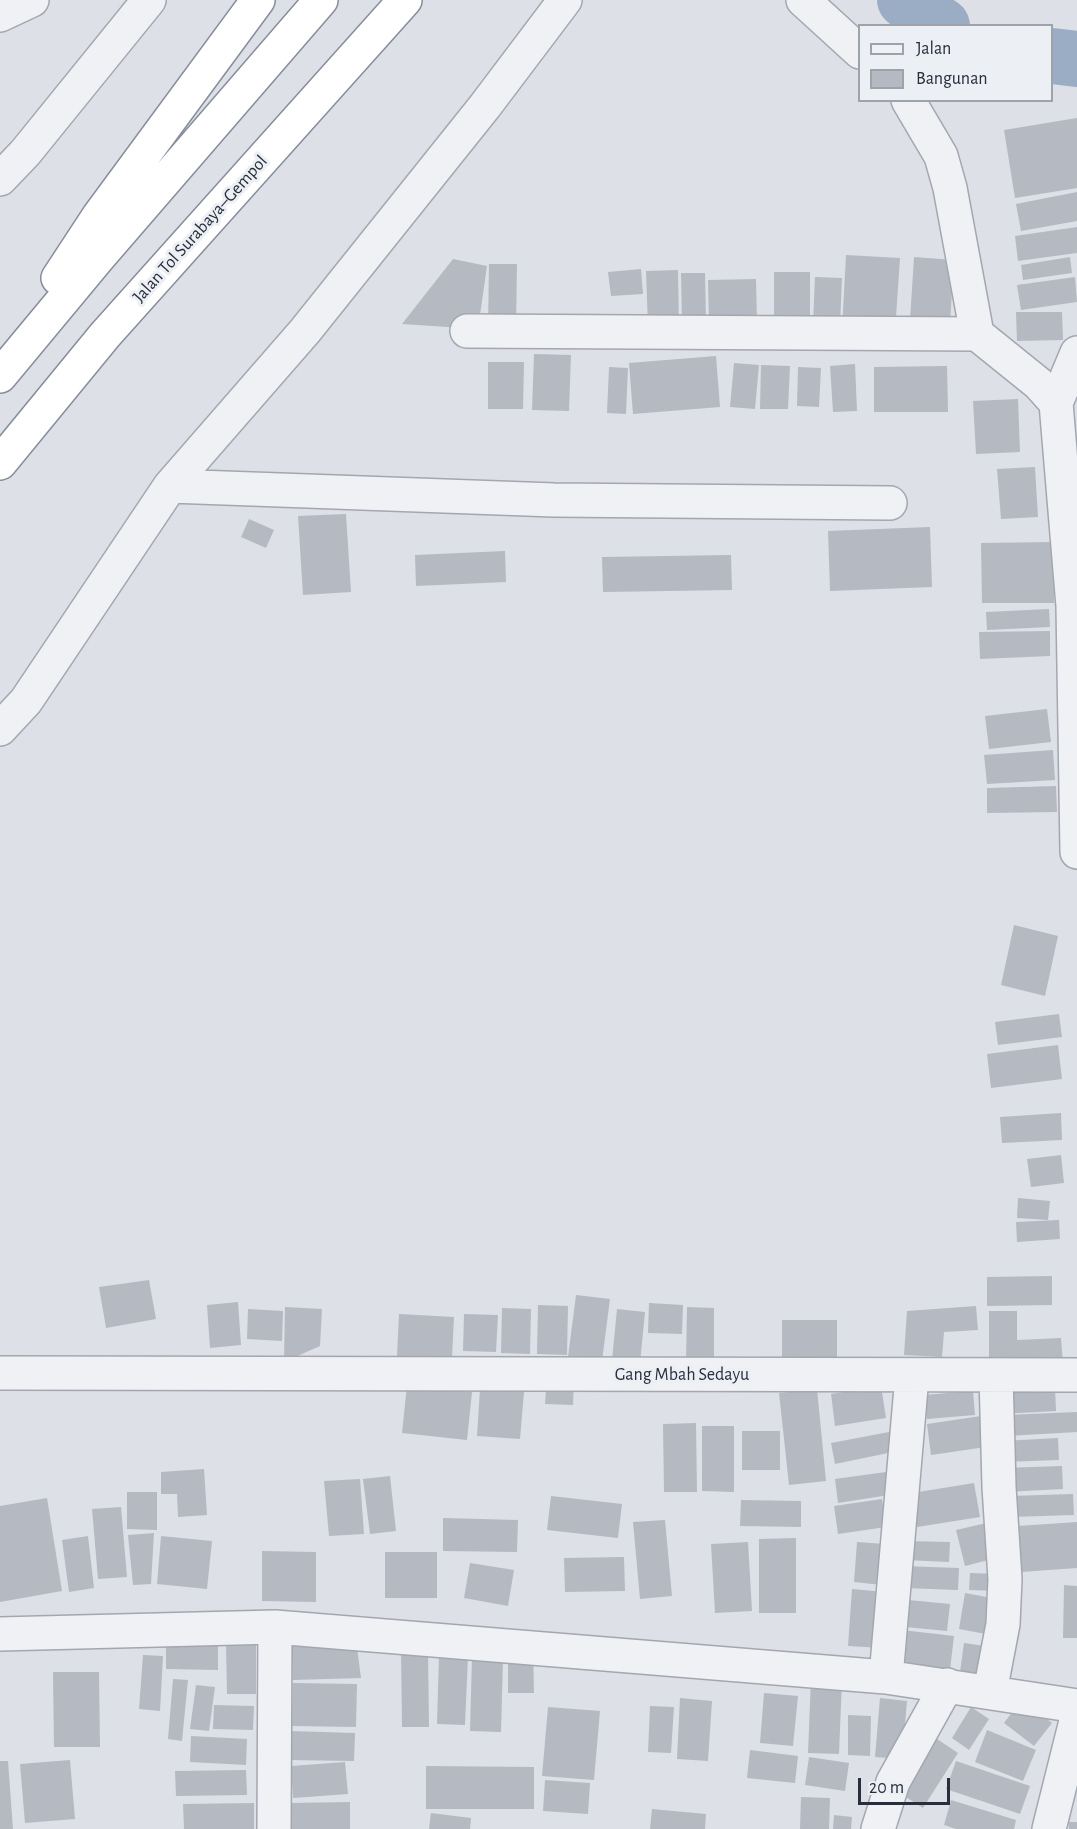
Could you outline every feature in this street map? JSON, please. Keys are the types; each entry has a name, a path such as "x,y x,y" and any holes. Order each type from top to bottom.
{"highway":[{"path":"0,364 98,217 258,0"},
{"path":"0,376 98,258 321,0"},
{"name":"Jalan Tol Surabaya–Gempol","path":"0,463 105,335 405,0"}],"street":[{"path":"0,15 32,0"},
{"path":"0,179 25,153 149,0"},
{"path":"0,729 26,701 170,486 305,331 485,106 565,0"},
{"path":"803,0 858,50"},
{"path":"909,102 941,156 950,188 977,334"},
{"path":"467,331 977,334 1039,384 1056,403"},
{"path":"1077,352 1056,403 1075,606 1077,852"},
{"path":"170,486 554,500 890,503"},
{"name":"Gang Mbah Sedayu","path":"0,1373 1077,1375"},
{"path":"886,1677 912,1376"},
{"path":"990,1692 1003,1624 1005,1579 999,1487 996,1376"},
{"path":"0,1634 275,1628 886,1677 1077,1706"},
{"path":"274,1829 275,1628"},
{"path":"878,1829 893,1782 946,1685"},
{"path":"1049,1829 1077,1717"}],"building":[{"path":"1077,118 1077,188 1015,198 1004,130"},
{"path":"1077,192 1077,221 1021,231 1016,204"},
{"path":"1077,227 1077,253 1018,261 1015,236"},
{"path":"846,255 900,258 895,332 842,330"},
{"path":"914,257 954,260 950,323 910,320"},
{"path":"1070,257 1072,273 1023,280 1021,265"},
{"path":"453,259 487,266 478,329 402,324"},
{"path":"489,264 517,264 516,328 488,327"},
{"path":"641,269 643,294 611,296 608,272"},
{"path":"678,270 679,327 648,327 646,271"},
{"path":"774,272 810,272 810,322 774,322"},
{"path":"681,273 705,273 706,323 682,324"},
{"path":"815,277 842,278 840,325 813,324"},
{"path":"1075,277 1077,302 1021,310 1017,285"},
{"path":"756,279 757,322 709,322 708,280"},
{"path":"1016,312 1062,312 1063,340 1017,341"},
{"path":"534,354 571,355 569,411 532,410"},
{"path":"716,356 720,407 633,414 629,363"},
{"path":"488,362 524,362 523,409 488,409"},
{"path":"734,363 759,365 755,409 730,407"},
{"path":"855,364 857,411 833,412 830,366"},
{"path":"761,365 790,366 788,409 760,409"},
{"path":"947,366 948,412 874,412 874,367"},
{"path":"609,367 628,368 626,414 607,413"},
{"path":"798,367 821,368 819,407 797,406"},
{"path":"1018,399 1020,452 976,454 973,401"},
{"path":"1035,467 1038,517 1001,519 997,469"},
{"path":"346,514 351,592 303,595 298,516"},
{"path":"249,519 274,530 266,548 241,537"},
{"path":"930,527 932,587 830,591 828,531"},
{"path":"1054,542 1054,603 982,603 981,543"},
{"path":"505,551 506,582 416,586 415,555"},
{"path":"731,555 732,590 603,592 602,557"},
{"path":"1049,609 1050,627 987,630 986,612"},
{"path":"1050,631 1050,656 980,659 979,632"},
{"path":"1047,709 1051,742 989,749 985,716"},
{"path":"1053,750 1055,780 987,784 984,755"},
{"path":"1056,786 1057,812 987,813 987,788"},
{"path":"1014,925 1058,936 1045,996 1001,985"},
{"path":"1059,1014 1062,1037 998,1045 995,1022"},
{"path":"1058,1045 1062,1079 991,1088 987,1054"},
{"path":"1061,1113 1062,1140 1002,1143 1000,1117"},
{"path":"1061,1155 1064,1183 1031,1187 1027,1159"},
{"path":"1018,1198 1050,1201 1048,1220 1017,1218"},
{"path":"1059,1220 1060,1239 1017,1242 1016,1222"},
{"path":"1052,1276 1052,1305 987,1306 987,1277"},
{"path":"149,1280 156,1319 106,1328 99,1287"},
{"path":"576,1295 610,1299 602,1361 568,1357"},
{"path":"238,1302 241,1345 210,1348 207,1305"},
{"path":"649,1303 683,1305 682,1334 648,1333"},
{"path":"538,1305 568,1306 567,1355 537,1354"},
{"path":"976,1306 978,1330 944,1332 942,1357 904,1355 907,1311"},
{"path":"285,1307 322,1309 320,1346 284,1362"},
{"path":"687,1307 714,1308 714,1362 686,1362"},
{"path":"502,1308 531,1309 530,1354 501,1353"},
{"path":"248,1309 283,1311 282,1341 247,1339"},
{"path":"617,1309 645,1312 640,1363 612,1360"},
{"path":"989,1311 1017,1311 1017,1340 1061,1338 1063,1364 989,1367"},
{"path":"399,1314 454,1317 452,1358 397,1356"},
{"path":"464,1314 498,1315 496,1352 463,1351"},
{"path":"782,1320 837,1320 837,1360 782,1360"},
{"path":"547,1375 574,1376 573,1405 545,1404"},
{"path":"407,1385 472,1392 467,1440 402,1433"},
{"path":"881,1386 886,1418 835,1426 831,1394"},
{"path":"1055,1387 1056,1411 1000,1414 999,1390"},
{"path":"480,1389 524,1392 520,1439 477,1436"},
{"path":"817,1389 826,1481 789,1485 779,1393"},
{"path":"973,1391 975,1415 927,1419 924,1395"},
{"path":"1077,1412 1077,1432 1007,1436 1006,1415"},
{"path":"981,1416 986,1447 931,1455 927,1424"},
{"path":"696,1423 697,1492 664,1492 663,1424"},
{"path":"702,1426 734,1426 734,1492 702,1491"},
{"path":"742,1431 780,1431 780,1470 742,1470"},
{"path":"889,1432 893,1452 835,1464 831,1443"},
{"path":"1058,1438 1059,1460 1003,1462 1002,1441"},
{"path":"1062,1466 1063,1489 1005,1492 1003,1468"},
{"path":"204,1469 207,1515 178,1517 177,1494 161,1494 161,1472"},
{"path":"886,1472 889,1495 838,1503 835,1479"},
{"path":"390,1476 396,1531 370,1534 363,1479"},
{"path":"360,1479 364,1534 329,1536 324,1481"},
{"path":"974,1483 980,1517 911,1528 906,1494"},
{"path":"127,1492 157,1492 157,1530 127,1529"},
{"path":"1073,1494 1074,1515 1009,1517 1009,1496"},
{"path":"551,1496 622,1504 618,1538 547,1530"},
{"path":"47,1498 62,1591 0,1602 0,1506"},
{"path":"882,1499 886,1527 838,1534 834,1506"},
{"path":"741,1500 801,1501 801,1527 740,1526"},
{"path":"121,1507 127,1577 98,1579 92,1509"},
{"path":"443,1518 518,1520 517,1552 443,1551"},
{"path":"665,1520 672,1596 640,1599 633,1522"},
{"path":"991,1522 1000,1557 965,1566 956,1530"},
{"path":"1077,1522 1077,1568 1007,1573 1003,1527"},
{"path":"154,1533 151,1584 133,1585 128,1535"},
{"path":"88,1536 94,1588 69,1592 62,1540"},
{"path":"161,1536 212,1541 207,1589 157,1584"},
{"path":"796,1538 796,1613 759,1613 759,1539"},
{"path":"904,1541 950,1542 949,1562 904,1560"},
{"path":"748,1542 752,1611 715,1613 711,1544"},
{"path":"857,1542 885,1544 882,1585 854,1582"},
{"path":"262,1551 316,1552 316,1602 262,1601"},
{"path":"385,1552 437,1552 437,1598 385,1598"},
{"path":"624,1557 625,1591 565,1592 564,1558"},
{"path":"470,1563 514,1570 508,1606 464,1598"},
{"path":"903,1566 959,1568 958,1590 903,1588"},
{"path":"970,1573 1000,1574 999,1591 969,1590"},
{"path":"1064,1585 1077,1586 1077,1638 1063,1638"},
{"path":"852,1589 885,1592 882,1648 848,1646"},
{"path":"965,1593 997,1599 991,1635 959,1629"},
{"path":"898,1599 950,1604 947,1631 895,1626"},
{"path":"902,1630 954,1636 950,1670 898,1664"},
{"path":"291,1636 356,1640 361,1678 293,1680"},
{"path":"226,1643 256,1643 256,1694 227,1694"},
{"path":"964,1643 992,1647 988,1676 960,1672"},
{"path":"166,1645 218,1646 218,1670 166,1669"},
{"path":"508,1650 533,1650 534,1693 508,1693"},
{"path":"401,1652 428,1652 429,1727 402,1727"},
{"path":"143,1655 163,1656 160,1711 139,1709"},
{"path":"439,1655 468,1656 465,1725 437,1724"},
{"path":"472,1658 503,1659 501,1732 470,1731"},
{"path":"53,1672 99,1672 100,1747 54,1747"},
{"path":"173,1679 188,1680 182,1741 168,1739"},
{"path":"811,1679 842,1680 839,1754 808,1753"},
{"path":"293,1683 357,1684 356,1727 292,1726"},
{"path":"196,1685 215,1687 209,1731 190,1729"},
{"path":"764,1693 798,1696 793,1746 760,1743"},
{"path":"680,1698 712,1701 708,1761 677,1759"},
{"path":"880,1698 907,1701 902,1759 875,1757"},
{"path":"1022,1699 1052,1723 1034,1746 1004,1723"},
{"path":"214,1705 254,1706 253,1730 213,1729"},
{"path":"650,1706 674,1707 671,1753 648,1752"},
{"path":"548,1707 600,1711 594,1780 542,1776"},
{"path":"971,1707 989,1719 969,1750 952,1738"},
{"path":"848,1715 871,1716 870,1756 848,1755"},
{"path":"987,1730 1036,1750 1023,1781 975,1762"},
{"path":"290,1731 355,1733 354,1761 289,1760"},
{"path":"191,1736 247,1739 246,1765 190,1762"},
{"path":"934,1737 958,1753 923,1808 898,1792"},
{"path":"750,1750 798,1756 795,1783 747,1778"},
{"path":"809,1757 849,1763 845,1791 805,1785"},
{"path":"70,1760 75,1819 25,1823 20,1764"},
{"path":"0,1761 8,1761 13,1829 0,1829"},
{"path":"956,1761 1030,1786 1020,1814 946,1789"},
{"path":"345,1762 348,1794 293,1798 291,1766"},
{"path":"426,1766 534,1767 534,1809 426,1809"},
{"path":"246,1770 247,1795 176,1796 175,1771"},
{"path":"545,1780 590,1783 588,1814 543,1811"},
{"path":"801,1797 830,1798 829,1829 800,1829"},
{"path":"951,1800 1016,1820 1014,1829 956,1829 944,1825"},
{"path":"350,1802 350,1829 291,1829 291,1803"},
{"path":"254,1803 254,1829 184,1829 183,1804"},
{"path":"652,1809 706,1814 705,1829 650,1829"},
{"path":"431,1813 471,1818 470,1829 429,1829"},
{"path":"834,1815 852,1817 851,1829 833,1829"},
{"path":"1069,1822 1077,1822 1077,1829 1069,1829"}],"waterway":[{"path":"905,0 939,24"},
{"path":"1053,56 1077,59"}]}
